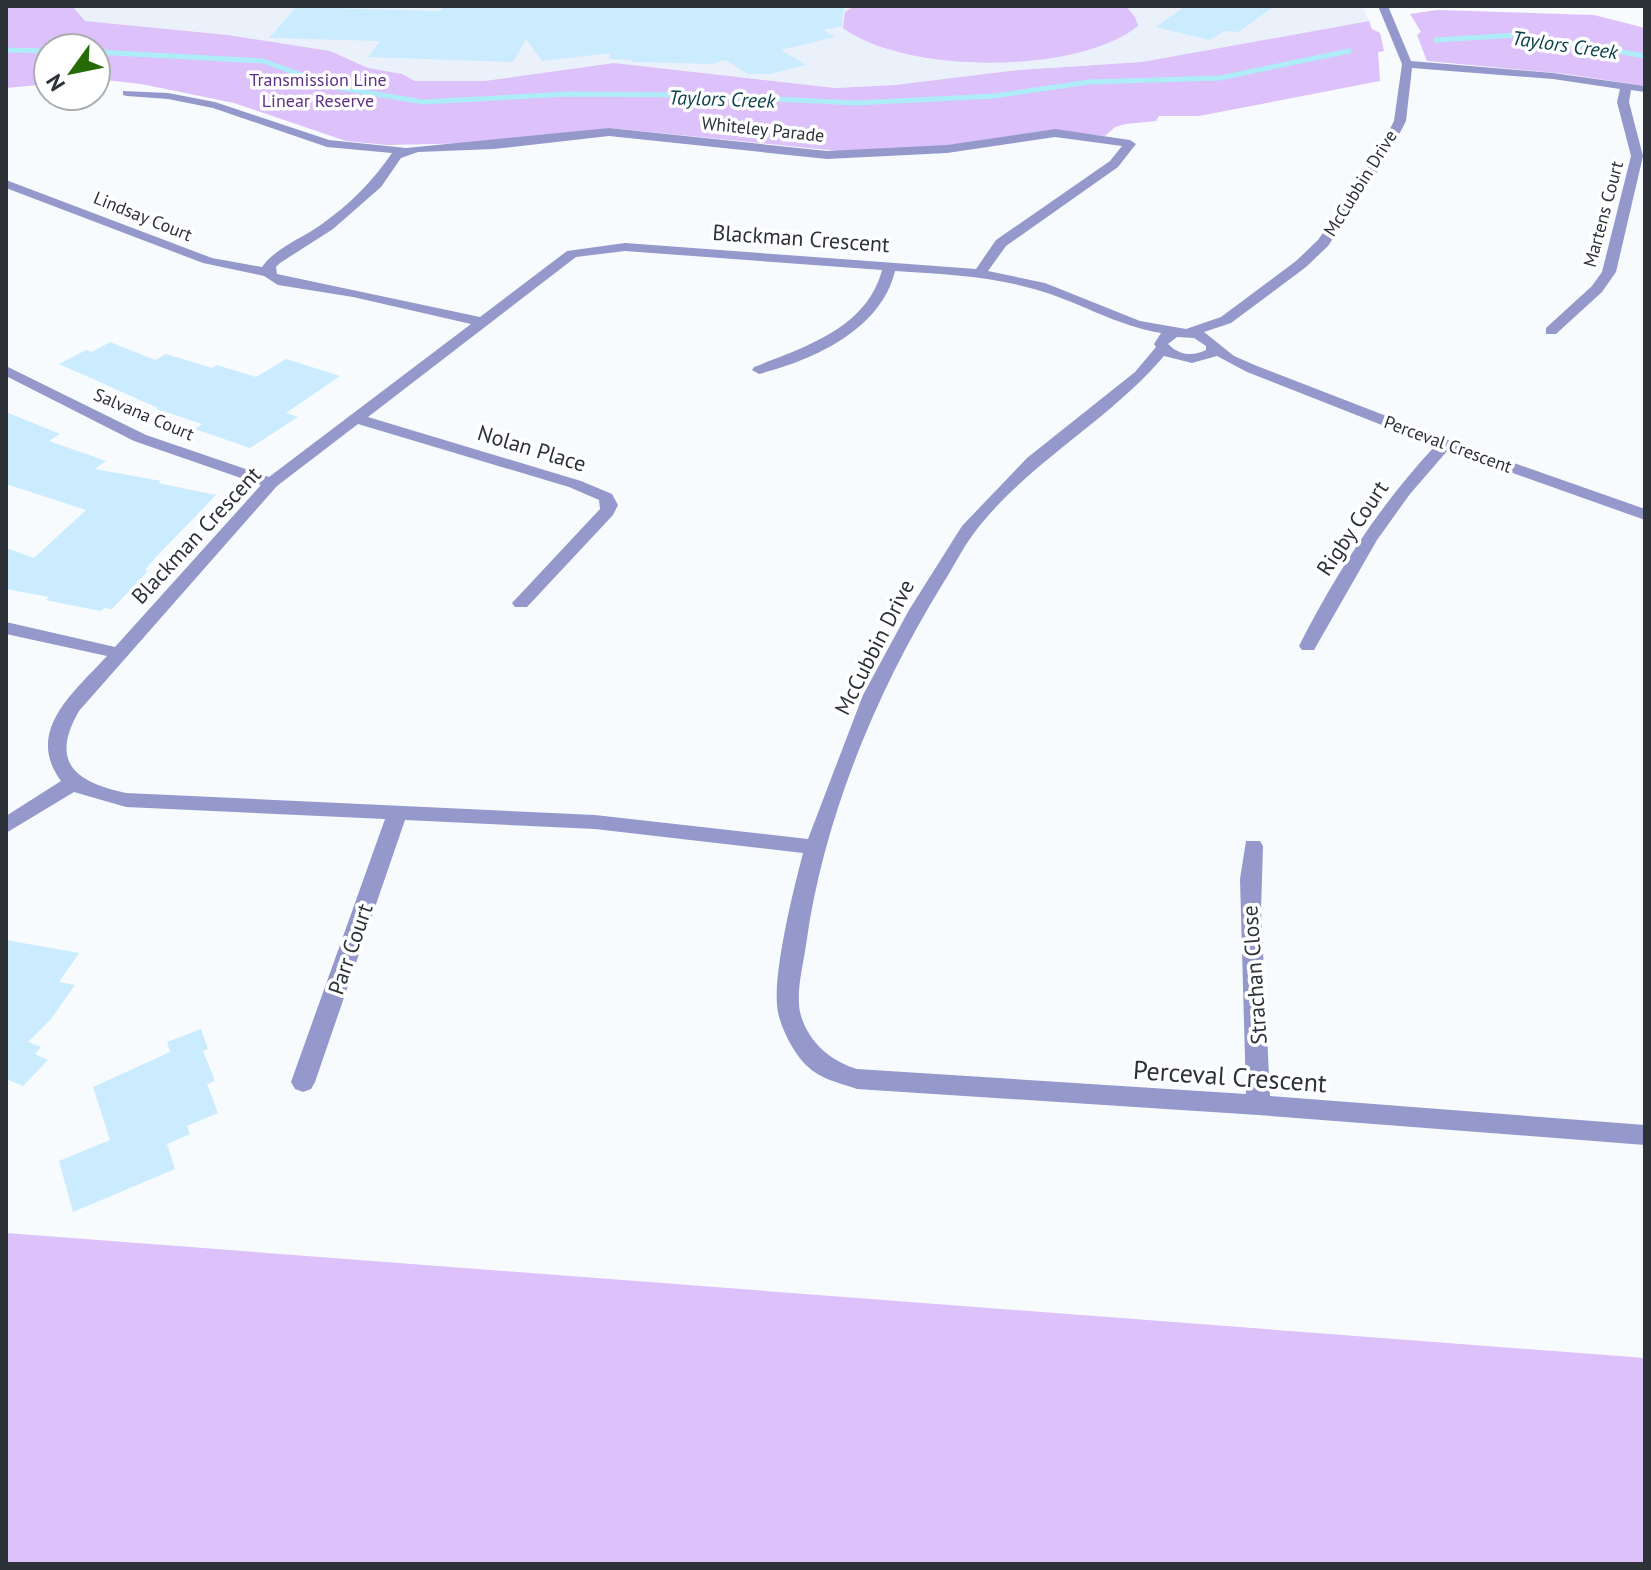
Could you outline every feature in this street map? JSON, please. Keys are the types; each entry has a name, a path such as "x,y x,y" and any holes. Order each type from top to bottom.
{"street":[{"name":"McCubbin Drive","path":"815,1059 795,1030 789,1012 789,986 802,897 815,847 872,695 918,610 968,530 1033,461 1140,375 1162,346 1165,337 1226,320 1301,264 1323,243 1355,198 1400,121 1407,64 1383,6"},
{"path":"1407,64 1553,76 1645,89"},
{"name":"Martens Court","path":"1551,331 1589,298 1609,272 1637,156 1623,102 1626,86"},
{"name":"Whiteley Parade","path":"127,93 187,98 327,143 405,151 428,146 494,145 609,132 827,155 947,149 1055,133 1132,140 1114,164 1001,243 980,273"},
{"path":"405,151 397,155 377,184 328,226 271,263 269,272 278,281 353,293 482,322"},
{"name":"Lindsay Court","path":"6,184 109,221 202,260 240,271 269,272"},
{"name":"Blackman Crescent","path":"73,783 61,767 56,750 59,729 72,707 271,483 572,254 625,247 980,273 1040,286 1137,325 1186,333 1212,342"},
{"path":"759,370 825,341 862,317 888,283 889,267"},
{"name":"McCubbin Drive","path":"1140,375 1210,355 1212,342 1226,320"},
{"name":"Blackman Crescent","path":"1137,325 1171,355 1191,359"},
{"name":"Perceval Crescent","path":"1212,342 1229,359 1252,369 1445,444 1645,515"},
{"name":"Perceval Crescent","path":"1191,359 1252,369"},
{"name":"Salvana Court","path":"6,370 140,438 271,483"},
{"name":"Nolan Place","path":"355,418 575,484 606,497 610,505 607,511 521,603"},
{"name":"Rigby Court","path":"1308,646 1330,599 1368,536 1445,444"},
{"path":"6,628 117,653"},
{"path":"6,826 73,783 94,793 126,800 595,822 815,847"},
{"name":"Parr Court","path":"303,1082 397,815"},
{"name":"Strachan Close","path":"1253,846 1249,882 1249,958 1259,1052 1258,1105"},
{"name":"Perceval Crescent","path":"815,1059 835,1072 857,1079 1258,1105 1645,1135"}],"shaded area":[{"path":"72,6 1362,6 1369,21 1142,62 1019,70 895,85 835,88 614,63 484,81 415,81 402,74 368,68 329,51 228,35 85,21"}],"green space":[{"name":"Transmission Line Linear Reserve","path":"6,6 72,6 85,21 228,35 330,51 368,68 402,74 415,81 484,81 614,63 835,88 895,85 1019,70 1142,62 1369,21 1372,29 1380,33 1384,51 1378,52 1380,81 1199,116 1159,116 1156,121 1115,127 1105,136 1048,130 943,146 838,151 610,128 481,143 387,145 346,141 234,103 112,81 112,32 32,32 32,86 6,88"},
{"path":"855,6 1126,6 1138,26 1110,42 1075,53 991,63 948,61 907,54 871,43 843,28 845,12"},
{"path":"1437,10 1594,15 1645,28 1645,86 1566,74 1427,61 1417,35 1421,32 1410,14"},
{"path":"6,1233 1645,1358 1645,1564 6,1564"}],"building":[{"path":"444,6 844,6 842,26 824,30 835,37 781,50 806,65 770,74 748,74 726,60 712,64 632,62 609,59 611,53 542,61 526,39 513,62 368,57 380,41 269,38 296,7 440,11"},
{"path":"1186,6 1275,6 1238,32 1224,31 1210,40 1155,27"},
{"path":"110,342 155,360 166,354 256,377 286,359 340,376 286,413 298,417 250,448 195,429 202,424 156,409 59,364"},
{"path":"6,412 60,434 49,441 106,461 95,469 216,495 156,557 145,570 148,571 112,609 104,608 101,611 6,589 6,548 34,558 86,510 6,484"},
{"path":"6,940 79,953 59,982 75,985 51,1019 28,1042 41,1047 35,1054 48,1060 23,1086 6,1079"},
{"path":"201,1029 208,1049 203,1051 215,1081 207,1084 218,1113 187,1126 190,1134 167,1144 175,1169 73,1212 59,1161 110,1140 93,1087 170,1052 167,1042"}],"waterway":[{"name":"Taylors Creek","path":"1436,40 1518,35 1645,56"},
{"name":"Taylors Creek","path":"6,50 32,51"},
{"name":"Taylors Creek","path":"112,53 263,61 335,87 423,102 567,94 687,95 856,103 994,96 1089,82 1220,78 1349,51"}]}
